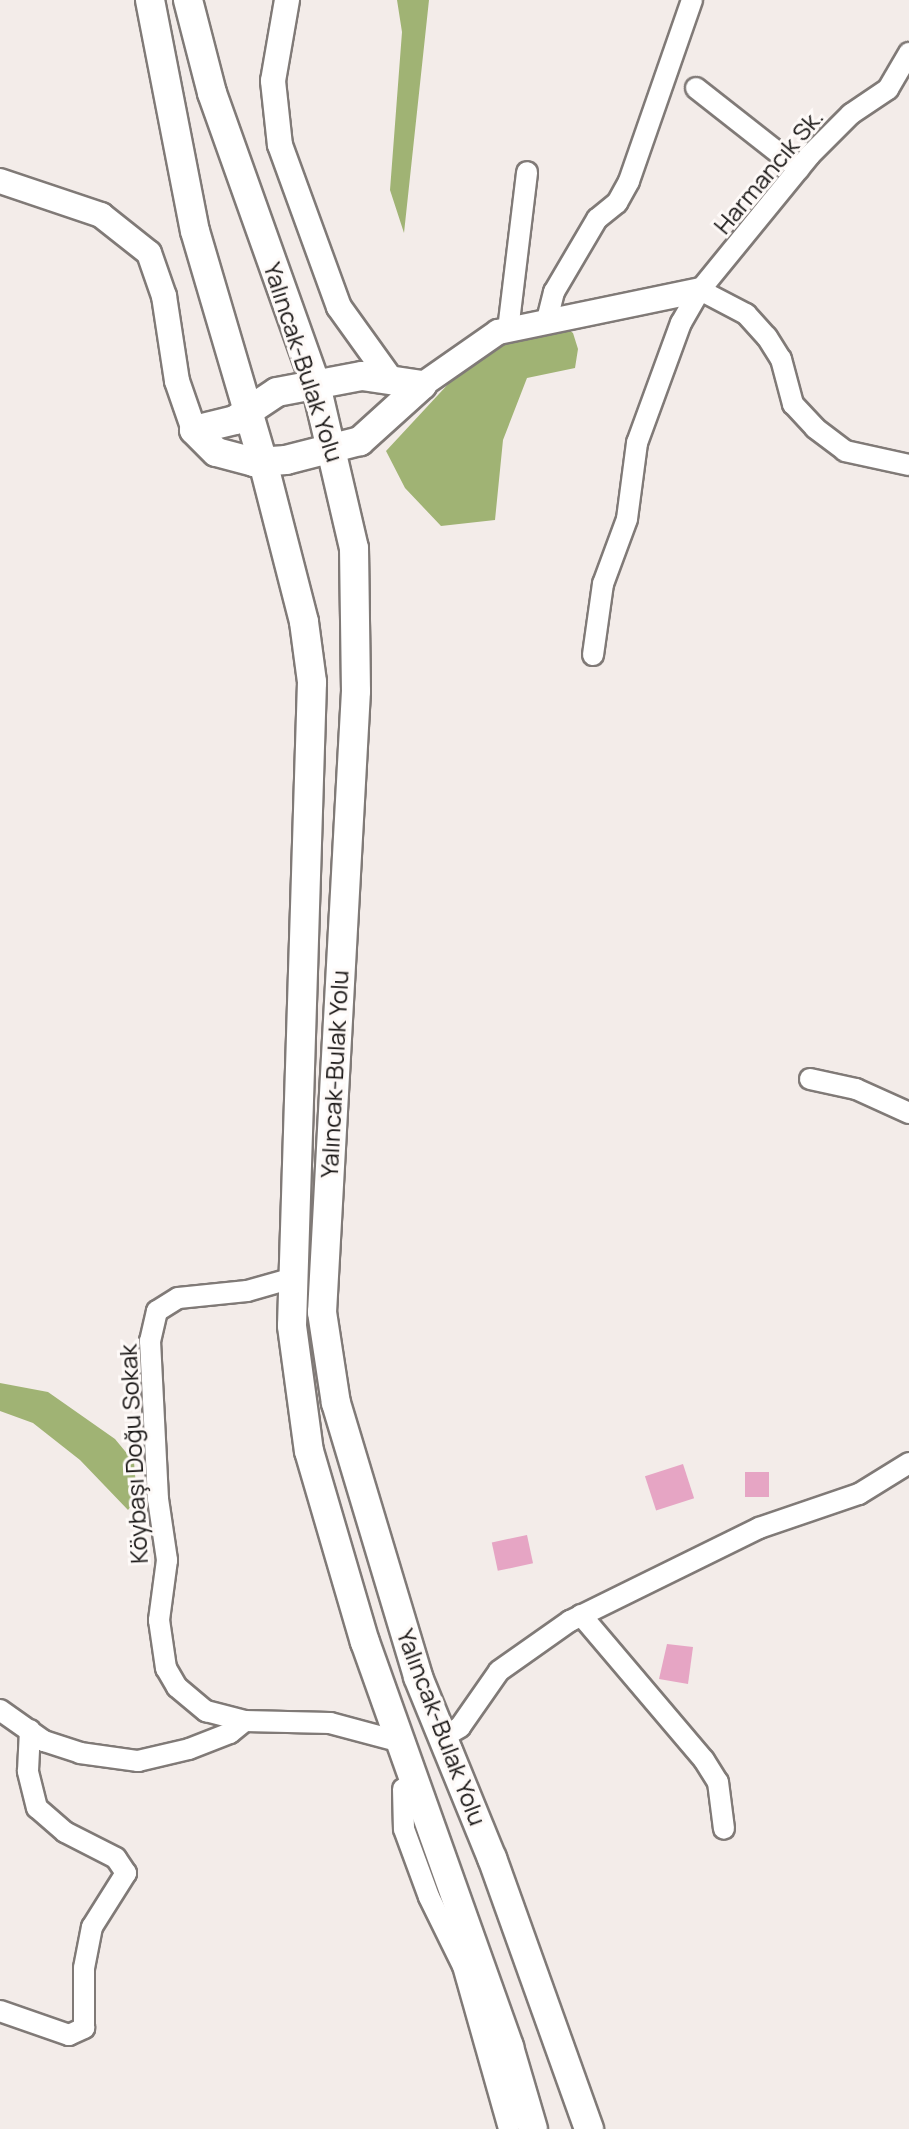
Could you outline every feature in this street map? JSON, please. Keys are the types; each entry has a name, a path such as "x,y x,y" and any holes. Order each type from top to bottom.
{"main road":[{"name":"Yalıncak-Bulak Yolu","path":"150,0 195,231 263,462 304,622 313,698 292,1326 309,1451 365,1642 509,2047 533,2129"},
{"name":"Yalıncak-Bulak Yolu","path":"188,0 212,93 316,385 333,445 357,580 356,691 322,1312 336,1403 418,1677 503,1886 589,2129"},
{"path":"194,430 212,429 247,412 277,392 362,376 422,385"},
{"path":"194,430 216,452 263,462 299,457 368,437 422,385"}],"street":[{"path":"287,0 273,81 280,145 339,307 390,378"},
{"path":"547,320 554,292 583,243 629,181 692,0"},
{"name":"Harmancık Sk.","path":"593,655 603,584 627,519 637,443 668,353 700,290 799,169 851,114 888,89 909,53"},
{"path":"696,88 799,169"},
{"path":"508,330 527,172"},
{"path":"0,181 101,215 149,253 164,296 177,381 194,430"},
{"path":"422,385 479,343 508,330 700,290 746,314 767,337 781,359 793,404 815,428 845,451 909,465"},
{"path":"810,1079 856,1089 909,1113"},
{"name":"Köybaşı Doğu Sokak","path":"293,1278 247,1291 178,1298 157,1311 150,1341 158,1499 167,1560 159,1620 166,1668 177,1687 206,1711 245,1721 330,1723 401,1742"},
{"path":"443,1737 460,1727 499,1671 581,1615 759,1528 859,1494 909,1463"},
{"path":"581,1615 704,1760 718,1782 724,1829"},
{"path":"0,1710 30,1730 80,1753 138,1761 189,1749 230,1733 245,1721"},
{"path":"0,2011 69,2035 84,2028 88,2015 84,1968 92,1927 126,1873 116,1858 65,1832 37,1808 28,1771 30,1730"},
{"path":"403,1789 404,1829 429,1897 463,1966 509,2129"}],"green space":[{"path":"397,0 429,0 404,233 390,190 402,32"},
{"path":"558,322 573,333 578,349 575,368 527,378 503,440 495,520 441,526 405,488 386,451 464,367 495,346"},
{"path":"0,1383 48,1392 115,1439 134,1462 137,1498 128,1510 80,1460 33,1423 0,1411"}],"building":[{"path":"683,1464 694,1498 656,1511 645,1476"},
{"path":"745,1472 769,1472 769,1497 745,1497"},
{"path":"527,1535 533,1563 498,1571 492,1542"},
{"path":"667,1644 693,1647 688,1684 659,1679"}]}
